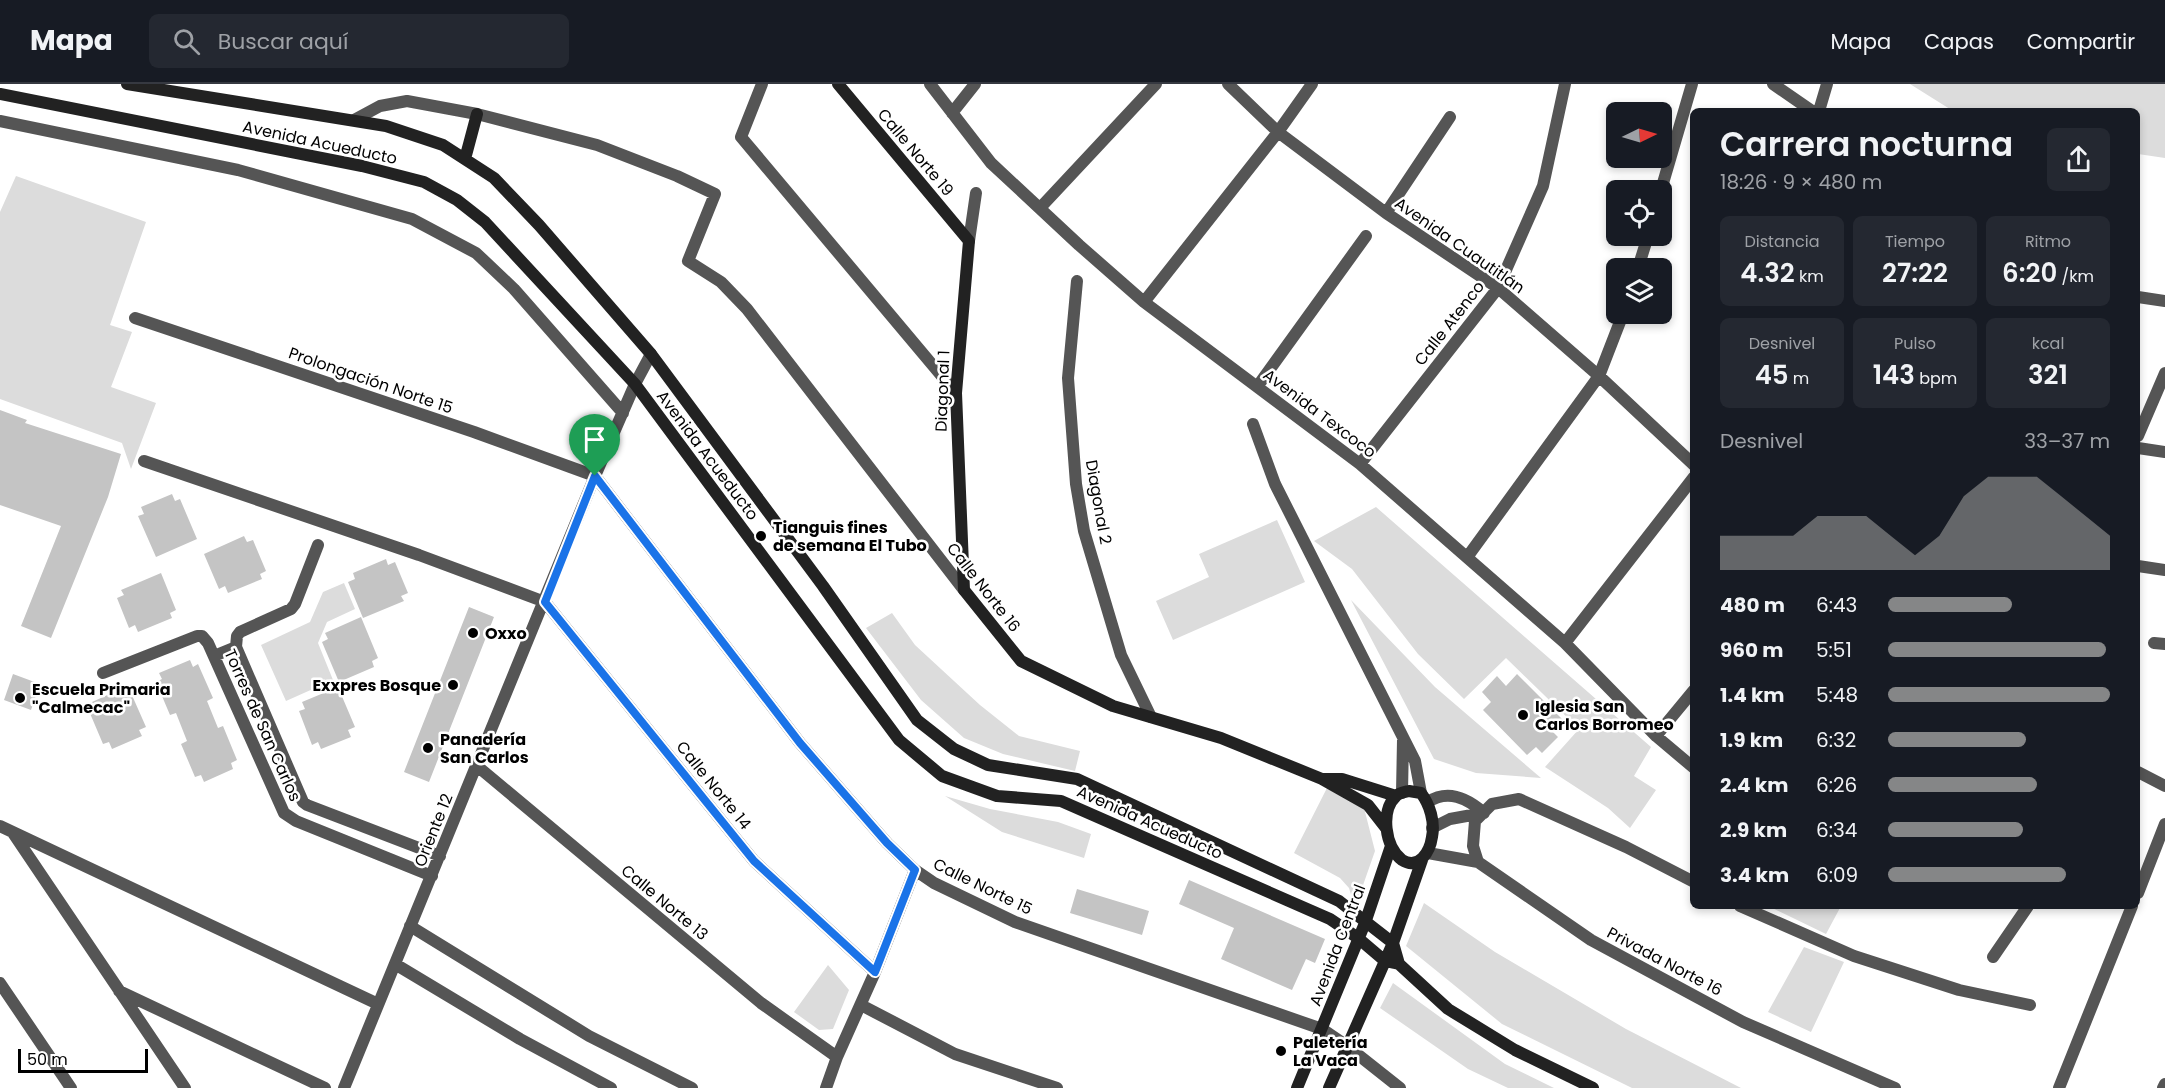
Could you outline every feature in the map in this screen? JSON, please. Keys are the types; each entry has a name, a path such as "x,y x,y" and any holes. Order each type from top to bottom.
{"street":[{"name":"Avenida Acueducto","path":"127,84 386,126 443,145 494,178 539,225 651,354 816,576 917,720 954,749 988,765 1077,779 1339,901 1393,943"},
{"path":"762,84 741,137 956,393"},
{"name":"Calle Norte 19","path":"838,84 969,241"},
{"name":"Avenida Texcoco","path":"930,84 991,163 1144,302 1360,464 1565,643 1656,736 1690,765"},
{"path":"951,113 975,84"},
{"path":"1040,208 1156,84"},
{"name":"Avenida Cuautitlán","path":"1228,84 1278,132 1386,213 1498,288 1599,376 1690,461"},
{"path":"1144,302 1278,132 1312,84"},
{"name":"Calle Atenco","path":"1360,464 1498,288 1543,186 1565,84"},
{"path":"1664,180 1692,84"},
{"path":"1773,84 1808,108"},
{"path":"1819,108 1827,84"},
{"name":"Avenida Acueducto","path":"0,94 350,164 424,182 457,200 485,222 635,384 899,740 942,776 997,796 1061,801 1330,919 1385,961 1399,964"},
{"path":"354,120 380,106 407,101 477,114 465,159"},
{"name":"Calle Norte 16","path":"477,114 597,145 677,176 715,194 688,261 721,282 747,309 1021,661 1113,706 1221,738 1322,779 1368,805 1386,828"},
{"path":"1386,213 1450,117"},
{"path":"0,121 238,170 412,219 476,253 514,289 623,413"},
{"name":"Diagonal 1","path":"964,590 956,393 969,241 976,193"},
{"path":"1257,387 1366,236"},
{"name":"Diagonal 2","path":"1077,281 1068,378 1076,484 1084,531 1121,655 1151,717"},
{"path":"2140,297 2165,301"},
{"name":"Prolongación Norte 15","path":"135,318 474,432 595,476"},
{"path":"1468,556 1599,376 1619,324"},
{"name":"Oriente 12","path":"344,1088 595,476 635,384 651,354"},
{"path":"2140,431 2165,373"},
{"path":"1253,424 1275,484 1415,761 1433,836 1393,943 1329,1088"},
{"path":"2140,448 2165,452"},
{"path":"144,461 419,555 545,602"},
{"name":"Calle Norte 15","path":"595,476 800,743 887,843 915,870 934,883 1015,922 1322,1029 1400,1088"},
{"path":"1565,643 1690,482"},
{"name":"Torres de San Carlos","path":"318,545 291,609 240,632 237,636 236,647 303,802 440,856"},
{"path":"2140,566 2165,570"},
{"name":"Calle Norte 14","path":"545,602 754,861 875,972"},
{"name":"Torres de San Carlos","path":"103,673 196,636 206,639 284,813 296,821 432,876"},
{"path":"214,656 236,647"},
{"path":"1656,736 1690,695"},
{"path":"1403,739 1399,794 1387,810 1386,828 1391,846 1402,860 1412,863 1425,857"},
{"name":"Calle Norte 13","path":"477,766 761,1003 837,1057"},
{"path":"2140,773 2165,786"},
{"name":"Calle Norte 16","path":"1322,779 1342,779 1399,794"},
{"path":"1399,794 1409,791 1424,798 1460,797 1484,813"},
{"path":"1478,862 1473,846 1475,821 1492,804 1518,799 1626,847 1690,880"},
{"path":"1432,828 1450,819 1484,813"},
{"path":"2140,888 2165,824"},
{"path":"0,826 378,1004"},
{"path":"12,831 185,1088"},
{"name":"Avenida Central","path":"1297,1088 1365,923 1391,846"},
{"path":"1464,860 1473,846"},
{"name":"Privada Norte 16","path":"1425,857 1478,862 1591,940 1743,1022 1895,1088"},
{"path":"826,1088 915,870"},
{"path":"1747,909 1854,956 1959,990 2030,1005"},
{"path":"1993,957 2026,909"},
{"path":"2059,1088 2131,909"},
{"path":"410,926 589,1036 692,1088"},
{"path":"1393,943 1399,964 1448,1009 1515,1050 1593,1088"},
{"path":"396,964 520,1039 611,1088"},
{"path":"0,983 71,1088"},
{"path":"118,991 325,1088"},
{"path":"861,1005 955,1053 1057,1088"}],"shaded area":[{"path":"1910,84 2165,84 2165,158 2140,154 2140,108 1948,108"},
{"path":"16,176 146,222 110,325 132,332 111,387 156,403 131,469 122,443 0,399 0,212"},
{"path":"1376,507 1651,747 1634,776 1656,790 1630,828 1608,808 1545,767 1579,729 1506,658 1464,699 1418,654 1352,569 1314,541"},
{"path":"1277,520 1305,582 1173,640 1156,601 1209,577 1199,554"},
{"path":"344,583 355,609 327,622 318,643 333,680 286,701 261,645 310,622 323,592"},
{"path":"1351,600 1435,687 1541,778 1476,773 1434,759"},
{"path":"892,613 915,645 980,705 1019,736 1080,751 1075,771 1003,754 964,738 921,700 866,628"},
{"path":"1328,786 1363,804 1375,851 1355,908 1349,888 1340,878 1294,853"},
{"path":"945,796 990,809 1058,822 1091,834 1084,858 1002,832"},
{"path":"1424,903 1495,952 1626,1029 1741,1088 1632,1088 1502,1024 1406,946"},
{"path":"1774,909 1839,909 1826,934"},
{"path":"1804,947 1844,962 1811,1032 1768,1012"},
{"path":"828,965 849,990 833,1029 819,1030 794,1012"},
{"path":"1393,983 1505,1064 1554,1088 1508,1088 1468,1069 1380,1008"}],"building":[{"path":"0,410 27,420 25,423 121,454 108,497 51,638 21,626 61,526 0,505"},
{"path":"172,494 175,501 180,499 197,539 156,557 138,516 144,514 141,507"},
{"path":"244,536 247,542 253,540 266,571 260,574 262,579 228,593 225,586 219,589 204,554"},
{"path":"386,559 388,565 395,562 408,593 401,596 404,601 363,618 348,582 355,579 353,573"},
{"path":"161,573 176,610 170,613 172,618 138,632 135,625 129,628 117,598 124,595 121,590"},
{"path":"469,607 494,617 429,782 404,772"},
{"path":"361,617 378,658 372,661 374,667 339,682 322,642 328,639 325,633"},
{"path":"190,660 193,667 198,664 213,698 207,701 218,728 223,726 237,760 231,763 233,769 204,782 201,775 195,777 181,744 187,741 176,713 170,715 156,682 162,679 159,673"},
{"path":"13,674 40,684 31,710 4,700"},
{"name":"Iglesia San Carlos Borromeo","path":"1517,674 1563,720 1552,731 1558,737 1542,753 1536,747 1527,755 1483,710 1491,702 1482,692 1497,676 1506,686"},
{"path":"338,687 355,727 348,730 351,737 321,749 318,742 312,745 299,711 305,709 302,702"},
{"path":"123,688 126,695 131,693 146,727 139,730 142,736 112,749 109,742 103,744 89,711 95,708 92,702"},
{"path":"1189,880 1325,939 1315,963 1306,959 1292,990 1221,959 1234,928 1179,904"},
{"path":"1077,889 1149,911 1142,935 1070,913"}],"place":[{"name":"Tianguis fines de semana El Tubo","path":"761,536"},
{"name":"Oxxo","path":"473,633"},
{"name":"Exxpres Bosque","path":"453,685"},
{"name":"Escuela Primaria \"Calmecac\"","path":"20,698"},
{"name":"Iglesia San Carlos Borromeo","path":"1523,715"},
{"name":"Panadería San Carlos","path":"428,748"},
{"name":"Paletería La Vaca","path":"1281,1051"}],"route":[{"path":"595,476 800,743 887,843 915,870 875,972 754,861 545,602 595,476"}]}
